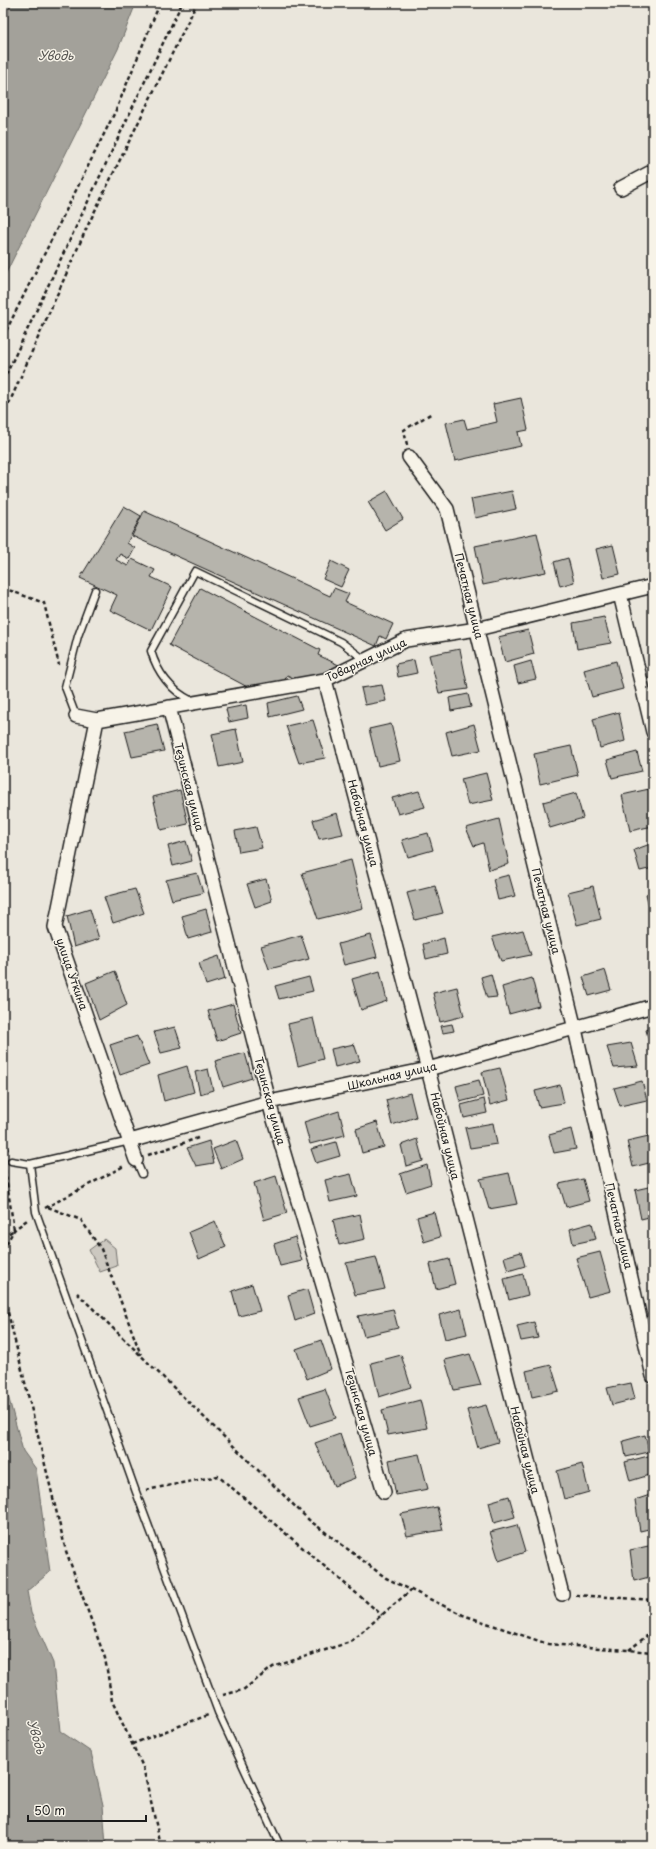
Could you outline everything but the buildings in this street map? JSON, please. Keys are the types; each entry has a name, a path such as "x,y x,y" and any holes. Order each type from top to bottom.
{"street":[{"path":"621,188 653,170"},
{"name":"Печатная улица","path":"409,457 447,509 575,1029 653,1376"},
{"name":"Товарная улица","path":"76,716 97,720 325,680 406,640 477,629 653,586"},
{"path":"620,594 653,732"},
{"name":"Набойная улица","path":"325,680 428,1069 562,1594"},
{"name":"Тезинская улица","path":"169,707 269,1102 384,1492"},
{"name":"улица Уткина","path":"97,720 55,927 136,1160"},
{"name":"Школьная улица","path":"130,1141 269,1102 428,1069 653,1006"}],"lane":[{"path":"195,702 176,691 155,665 151,650 195,571 341,642 365,660"},
{"path":"76,716 65,687 78,636 95,590"},
{"path":"11,1161 30,1164 130,1141"},
{"name":"улица Уткина","path":"136,1160 142,1174"},
{"path":"30,1164 36,1212 136,1492 218,1712 280,1846"}],"path":[{"path":"3,337 116,110 160,3"},
{"path":"3,381 182,3"},
{"path":"3,417 87,227 197,3"},
{"path":"409,457 404,430 432,413"},
{"path":"3,588 44,603 65,687"},
{"path":"3,1133 11,1161"},
{"path":"3,1237 36,1212 136,1160"},
{"path":"3,1163 14,1230 3,1250"},
{"path":"48,1207 81,1220 101,1249 142,1357"},
{"path":"75,1291 309,1520 386,1578 463,1615 548,1644 653,1652"},
{"path":"3,1292 66,1551 105,1658 112,1701 143,1767 161,1846"},
{"path":"136,1492 218,1476 382,1615"},
{"path":"213,1698 243,1690 273,1667 350,1642 410,1590"},
{"path":"562,1594 653,1600"},
{"path":"629,1650 653,1631"},
{"path":"132,1744 218,1712"}],"shaded area":[{"path":"104,1239 115,1248 117,1266 100,1272 89,1250"}],"water":[{"name":"Уводь","path":"3,3 136,3 118,49 3,279"},
{"name":"Уводь","path":"3,1377 23,1451 36,1469 50,1572 27,1591 31,1613 53,1663 60,1731 91,1752 103,1805 106,1846 3,1846"}]}
